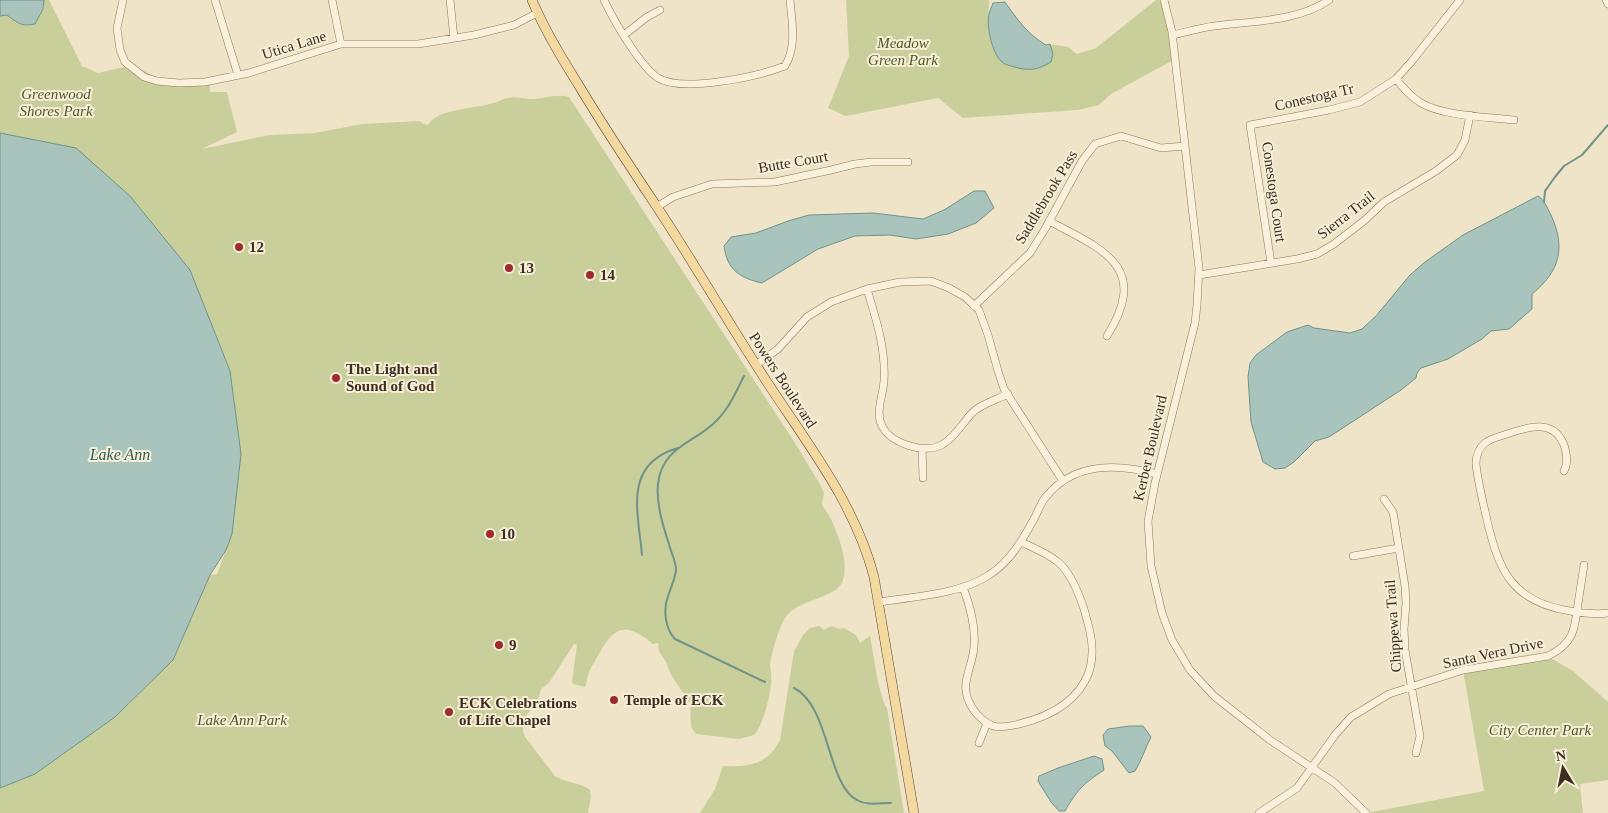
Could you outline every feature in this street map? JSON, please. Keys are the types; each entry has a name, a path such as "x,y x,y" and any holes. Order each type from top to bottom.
{"main road":[{"name":"Powers Boulevard","path":"532,0 537,13 570,71 623,157 837,488 846,506 867,552 879,602 914,813"}],"street":[{"name":"Utica Lane","path":"123,0 116,28 120,50 125,62 144,77 157,81 179,83 205,82 238,75 341,44 418,44 474,35 514,25 537,13"},
{"path":"215,0 238,75"},
{"path":"332,0 341,44"},
{"path":"450,0 454,38"},
{"path":"604,0 624,35 646,66 657,77 668,83 687,85 736,79 769,72 785,66 792,54 793,30 790,0"},
{"name":"Kerber Boulevard","path":"1164,0 1172,35 1192,192 1199,275 1198,304 1157,474 1148,521 1151,566 1162,614 1172,640 1190,670 1214,696 1270,740 1335,783 1366,813"},
{"path":"1172,35 1211,26 1295,14 1318,7 1329,0"},
{"name":"Conestoga Tr","path":"1250,125 1360,102 1396,79 1460,0"},
{"path":"1606,0 1608,4"},
{"path":"624,35 660,10"},
{"path":"1396,79 1408,93 1422,104 1438,111 1514,120"},
{"name":"Sierra Trail","path":"1199,275 1271,264 1317,254 1334,244 1365,220 1384,202 1443,165 1458,153 1465,140 1470,115"},
{"name":"Conestoga Court","path":"1250,125 1271,264"},
{"name":"Saddlebrook Pass","path":"974,306 1030,253 1077,169 1096,144 1121,136 1161,148 1186,146"},
{"name":"Butte Court","path":"657,207 673,197 712,184 775,182 855,164 908,162"},
{"path":"1049,221 1093,244 1113,260 1120,271 1124,290 1122,307 1108,336"},
{"path":"756,365 778,350 807,317 831,302 867,288 900,282 931,281 965,297 979,310 998,372 1008,394 1063,481"},
{"path":"867,288 881,337 884,358 884,383 879,412 882,426 890,436 900,442 922,448 942,445 953,436 972,412 1008,394"},
{"path":"1564,471 1567,463 1566,455 1560,438 1552,430 1534,426 1493,438 1485,443 1476,458 1478,478 1494,549 1501,567 1521,592 1536,601 1555,609 1608,613"},
{"path":"922,448 924,478"},
{"path":"879,602 963,587 990,574 1003,564 1021,542 1044,499 1063,481 1080,472 1095,467 1126,467 1157,474"},
{"name":"Chippewa Trail","path":"1384,499 1393,512 1405,586 1405,650 1420,736 1416,753"},
{"path":"963,587 970,606 974,632 974,648 965,690 974,711 993,726 1015,725 1036,720 1065,704 1080,689 1089,672 1093,651 1091,630 1082,602 1069,577 1059,563 1039,550 1021,542"},
{"path":"1354,556 1398,548"},
{"name":"Santa Vera Drive","path":"1258,813 1297,788 1335,735 1351,718 1389,694 1464,670 1548,656 1559,651 1567,644 1576,626 1584,565"},
{"path":"979,743 987,723"}],"green space":[{"path":"44,0 49,0 82,66 98,73 133,65 162,80 187,85 210,84 210,92 227,92 237,132 202,149 269,135 315,133 362,124 419,121 428,125 433,119 448,112 486,105 508,98 569,97 795,443 821,486 824,493 823,507 830,517 842,548 845,564 843,580 840,586 834,591 791,611 783,622 770,665 771,687 767,706 758,730 754,735 739,739 696,734 691,727 690,703 671,675 659,651 658,643 653,644 636,633 623,630 617,632 606,643 590,669 585,687 573,684 572,682 577,645 574,644 549,683 541,689 538,699 524,719 523,731 525,737 555,776 582,785 590,790 591,797 588,813 0,813 0,788 35,774 115,717 173,660 210,575 217,574 232,534 9,135 0,133 0,16 7,15 21,25 43,9"},
{"name":"Meadow Green Park","path":"846,0 989,0 988,24 1053,54 1050,44 1068,47 1077,54 1096,48 1156,0 1164,0 1175,59 1111,94 1099,105 1078,110 963,118 938,98 846,116 828,108 849,56"},
{"path":"819,626 824,630 831,626 838,629 844,628 856,635 860,643 870,636 879,685 887,708 904,813 700,813 715,789 723,766 741,766 756,763 769,755 775,748 780,740 794,651 803,635 810,628"},
{"name":"City Center Park","path":"1547,656 1573,671 1608,702 1608,780 1580,784 1583,813 1366,813 1484,791 1463,670"}],"water":[{"path":"0,0 44,0 43,9 35,24 23,25 7,15 0,16"},
{"path":"1005,2 1028,31 1039,41 1046,45 1050,44 1053,54 1051,62 1036,69 1027,69 1007,65 998,57 990,39 988,19 993,3"},
{"name":"Lake Ann","path":"0,133 76,148 130,196 190,270 230,371 241,454 232,534 226,550 210,575 173,660 115,717 35,774 0,788"},
{"path":"974,191 985,191 994,208 976,223 948,234 916,239 890,235 855,236 818,249 762,283 736,272 728,261 724,246 731,237 756,233 809,215 873,213 923,219 944,210"},
{"path":"1538,196 1544,202 1556,227 1559,248 1558,258 1549,277 1532,294 1532,309 1509,329 1491,331 1482,339 1448,359 1421,368 1416,378 1401,390 1329,437 1315,441 1294,462 1285,468 1275,469 1263,462 1251,422 1248,377 1250,363 1256,355 1287,332 1308,325 1314,328 1350,333 1362,329 1376,316 1410,275 1425,262 1463,235"},
{"path":"1143,726 1151,737 1140,763 1135,771 1129,773 1112,751 1105,746 1103,735 1108,729"},
{"path":"1094,756 1102,759 1104,770 1081,788 1065,811 1059,811 1038,781 1039,776"}],"waterway":[{"path":"1544,202 1545,191 1564,166 1582,155 1608,125"},
{"path":"744,376 723,414 704,431 671,454 661,472 658,484 659,507 676,570 666,601 665,613 669,630 675,639 765,682"},
{"path":"642,555 637,506 641,477 649,465 660,455 678,448"},
{"path":"794,688 806,697 815,711 833,763 847,792 857,800 865,803 891,803"}],"place":[{"name":"12","path":"239,247"},
{"name":"13","path":"509,268"},
{"name":"14","path":"590,275"},
{"name":"The Light and Sound of God","path":"336,378"},
{"name":"10","path":"490,534"},
{"name":"9","path":"499,645"},
{"name":"Temple of ECK","path":"614,700"},
{"name":"ECK Celebrations of Life Chapel","path":"449,712"}],"park label":[{"name":"Greenwood Shores Park","path":"56,102"},
{"name":"Lake Ann Park","path":"242,720"}]}
